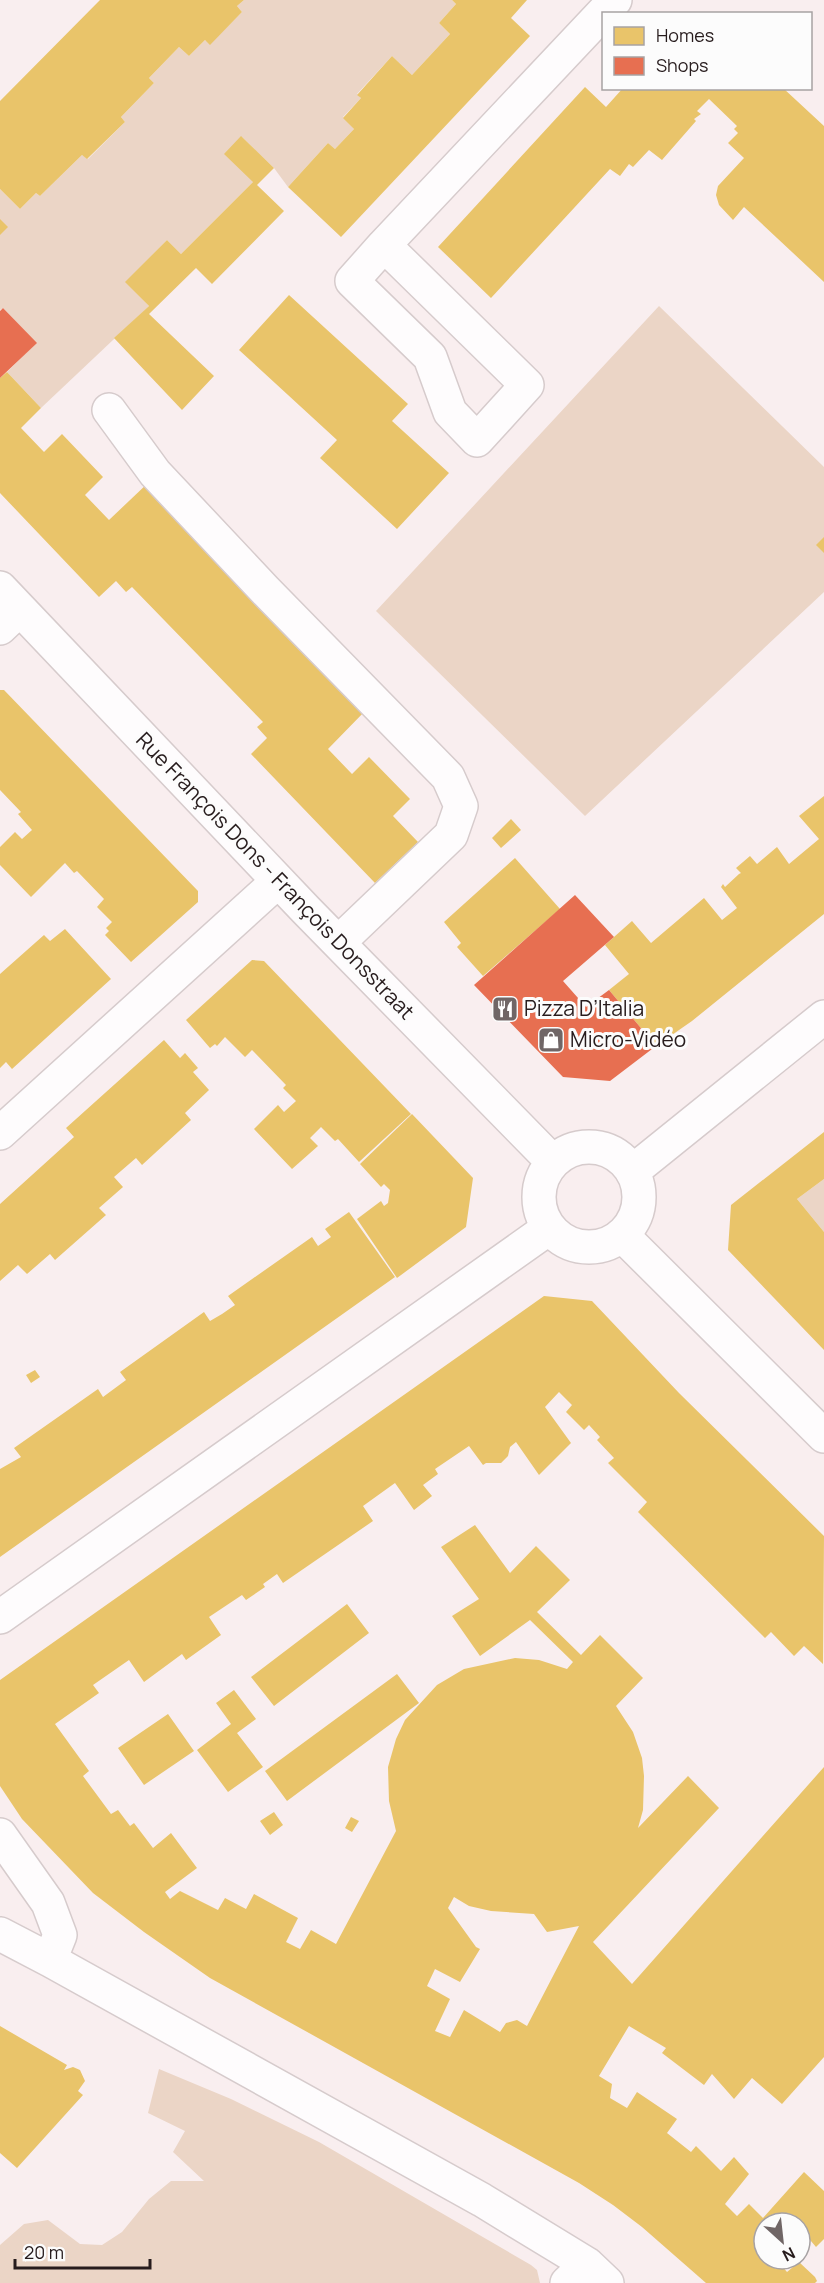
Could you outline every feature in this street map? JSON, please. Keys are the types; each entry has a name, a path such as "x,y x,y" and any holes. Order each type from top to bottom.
{"street":[{"path":"604,12 615,0"},
{"path":"384,245 527,385 477,440 450,412 430,357 352,281 384,245 602,14"},
{"path":"109,410 155,472 265,590 448,777 461,806 451,836 339,942"},
{"name":"Rue François Dons - François Donsstraat","path":"7,608 278,880 553,1162"},
{"path":"0,1133 278,880"},
{"path":"633,1171 824,1017"},
{"path":"595,1147 610,1151 623,1159 633,1171 638,1184 638,1212 622,1236 598,1247 584,1247 571,1244 549,1228 542,1215 539,1202 540,1187 553,1162 566,1153 580,1148 595,1147"},
{"path":"0,1617 549,1228"},
{"path":"622,1236 824,1436"},
{"path":"0,1835 48,1903 60,1935 50,1960"},
{"path":"0,1934 482,2200 587,2277"}],"shaded area":[{"path":"244,0 452,0 456,4 439,23 450,34 412,75 392,56 357,94 361,98 343,117 354,129 335,149 328,143 288,187 274,168 242,137 253,182 181,254 167,240 126,282 149,306 41,408 7,372 36,343 3,308 0,310 0,189 20,209 36,193 40,196 82,155 88,159 125,122 121,117 154,83 149,78 179,47 189,56 205,40 210,44 242,12 237,6"},
{"path":"659,306 824,467 824,592 585,816 376,611"},
{"path":"824,1179 824,1232 797,1199"},
{"path":"159,2069 231,2099 319,2142 531,2265 537,2270 540,2283 0,2283 0,2245 24,2224 48,2220 80,2244 102,2245 122,2232 149,2199 171,2181 204,2181 173,2152 185,2131 148,2113"}],"building: Homes":[{"path":"100,0 244,0 237,6 242,12 210,45 205,40 189,56 179,47 149,78 154,83 121,117 125,122 87,159 82,155 40,196 36,193 20,209 0,189 0,101"},
{"path":"452,0 527,0 511,18 530,36 341,237 288,187 328,143 335,149 354,129 343,118 361,98 357,95 392,56 412,75 450,34 439,23 456,4"},
{"path":"585,87 606,107 621,90 785,90 824,126 824,282 744,207 733,220 719,205 716,195 718,186 744,158 728,143 738,133 734,129 737,126 709,99 697,111 701,114 694,119 696,121 662,160 649,150 633,167 629,164 620,176 610,169 491,298 438,247"},
{"path":"241,136 274,168 257,185 284,211 212,284 196,268 149,314 214,376 182,410 114,338 149,306 125,282 167,240 181,254 253,182 224,154"},
{"path":"0,219 8,227 0,235"},
{"path":"289,295 408,404 392,421 449,473 397,529 320,458 337,440 239,350"},
{"path":"7,372 41,408 21,428 44,452 62,434 103,477 85,495 109,520 149,482 367,709 328,749 352,774 369,757 410,799 393,816 418,842 375,883 251,754 267,738 257,727 263,722 132,587 126,592 116,581 99,597 0,493 0,378"},
{"path":"824,537 824,553 816,545"},
{"path":"0,690 4,690 198,891 198,902 131,962 105,935 109,931 106,928 112,922 97,907 104,899 77,871 74,873 65,863 31,897 0,865 0,847 15,832 22,839 32,830 18,814 21,812 0,790"},
{"path":"824,796 824,914 692,1021 656,1046 609,990 629,974 605,945 632,921 651,943 704,898 722,920 737,908 721,887 723,884 725,887 741,873 736,868 750,856 757,864 777,847 789,864 819,839 799,816"},
{"path":"511,819 521,830 501,848 492,838"},
{"path":"515,858 560,909 483,976 457,947 461,943 444,922"},
{"path":"65,929 111,979 12,1069 6,1062 0,1068 0,974 44,935 50,941"},
{"path":"252,960 264,961 411,1114 359,1162 338,1139 335,1141 321,1127 310,1138 318,1146 292,1169 254,1129 278,1105 284,1112 296,1101 283,1088 286,1085 252,1050 245,1057 225,1037 217,1046 215,1044 210,1048 186,1020"},
{"path":"164,1040 180,1058 185,1053 198,1068 193,1072 209,1090 185,1113 191,1120 142,1165 136,1158 114,1177 123,1187 99,1208 106,1215 55,1260 50,1254 27,1274 18,1265 0,1281 0,1204 74,1137 66,1128"},
{"path":"412,1114 473,1178 466,1227 397,1278 357,1219 381,1201 384,1206 388,1203 390,1190 384,1184 381,1187 360,1164"},
{"path":"824,1132 824,1179 797,1199 824,1232 824,1350 728,1250 731,1205"},
{"path":"349,1212 395,1277 0,1557 0,1469 21,1457 14,1448 98,1389 103,1397 126,1380 120,1372 204,1312 210,1321 235,1305 228,1296 312,1237 318,1246 331,1237 325,1229"},
{"path":"544,1296 592,1301 679,1393 824,1536 823,1664 804,1646 794,1656 771,1632 765,1638 638,1512 647,1502 608,1463 614,1458 597,1440 600,1437 589,1425 584,1430 566,1412 572,1405 559,1392 545,1407 571,1443 539,1475 516,1442 510,1447 508,1456 501,1463 483,1465 469,1446 435,1469 438,1474 423,1485 432,1496 414,1510 395,1483 363,1506 373,1521 283,1583 277,1574 263,1584 265,1587 246,1600 242,1595 209,1617 221,1635 186,1660 182,1654 144,1682 129,1660 93,1685 99,1693 55,1724 89,1771 83,1776 111,1814 118,1810 130,1826 134,1823 153,1848 171,1833 197,1868 165,1892 170,1899 180,1891 218,1910 225,1898 246,1909 254,1894 298,1918 286,1942 300,1949 311,1930 336,1944 396,1831 389,1801 388,1767 396,1739 405,1720 437,1685 464,1669 515,1658 539,1660 567,1669 573,1662 530,1620 480,1656 452,1616 479,1599 441,1547 475,1525 510,1573 536,1546 570,1580 537,1612 581,1655 600,1635 643,1678 616,1706 633,1732 642,1758 643,1810 638,1828 688,1776 719,1808 593,1942 632,1984 824,1767 824,2057 782,2104 752,2078 734,2099 712,2074 704,2085 662,2053 666,2048 629,2026 599,2076 612,2084 610,2098 627,2108 637,2092 677,2119 667,2133 691,2152 696,2146 721,2171 734,2157 749,2174 725,2204 737,2216 749,2204 756,2211 752,2211 752,2271 809,2271 817,2281 815,2283 706,2283 642,2227 579,2183 210,1978 144,1932 93,1893 22,1819 0,1786 0,1680","holes":["454,1897 469,1906 491,1911 534,1914 547,1932 579,1926 527,2026 517,2020 506,2023 500,2032 464,2010 450,2037 435,2031 450,1999 427,1986 435,1969 460,1982 480,1949 476,1947 448,1908"]},
{"path":"35,1370 40,1377 31,1383 26,1375"},
{"path":"347,1604 369,1633 274,1706 251,1677"},
{"path":"397,1674 419,1703 287,1801 265,1771"},
{"path":"234,1690 256,1719 237,1733 263,1767 228,1792 197,1750 231,1724 216,1703"},
{"path":"168,1714 194,1751 144,1785 118,1748"},
{"path":"274,1812 283,1825 270,1835 260,1821"},
{"path":"351,1817 359,1821 352,1832 345,1828"},
{"path":"0,2026 67,2065 64,2070 73,2067 80,2070 85,2081 78,2091 83,2095 17,2168 0,2153"},
{"path":"804,2172 824,2191 824,2239 816,2247 812,2242 812,2211 769,2211"}],"building: Shops":[{"path":"3,308 37,343 0,378 0,311"},
{"path":"575,895 614,937 563,981 586,1007 609,990 656,1046 610,1081 563,1077 474,985"}],"place":[{"name":"Pizza D’Italia","path":"505,1009"},
{"name":"Micro-Vidéo","path":"551,1040"}]}
